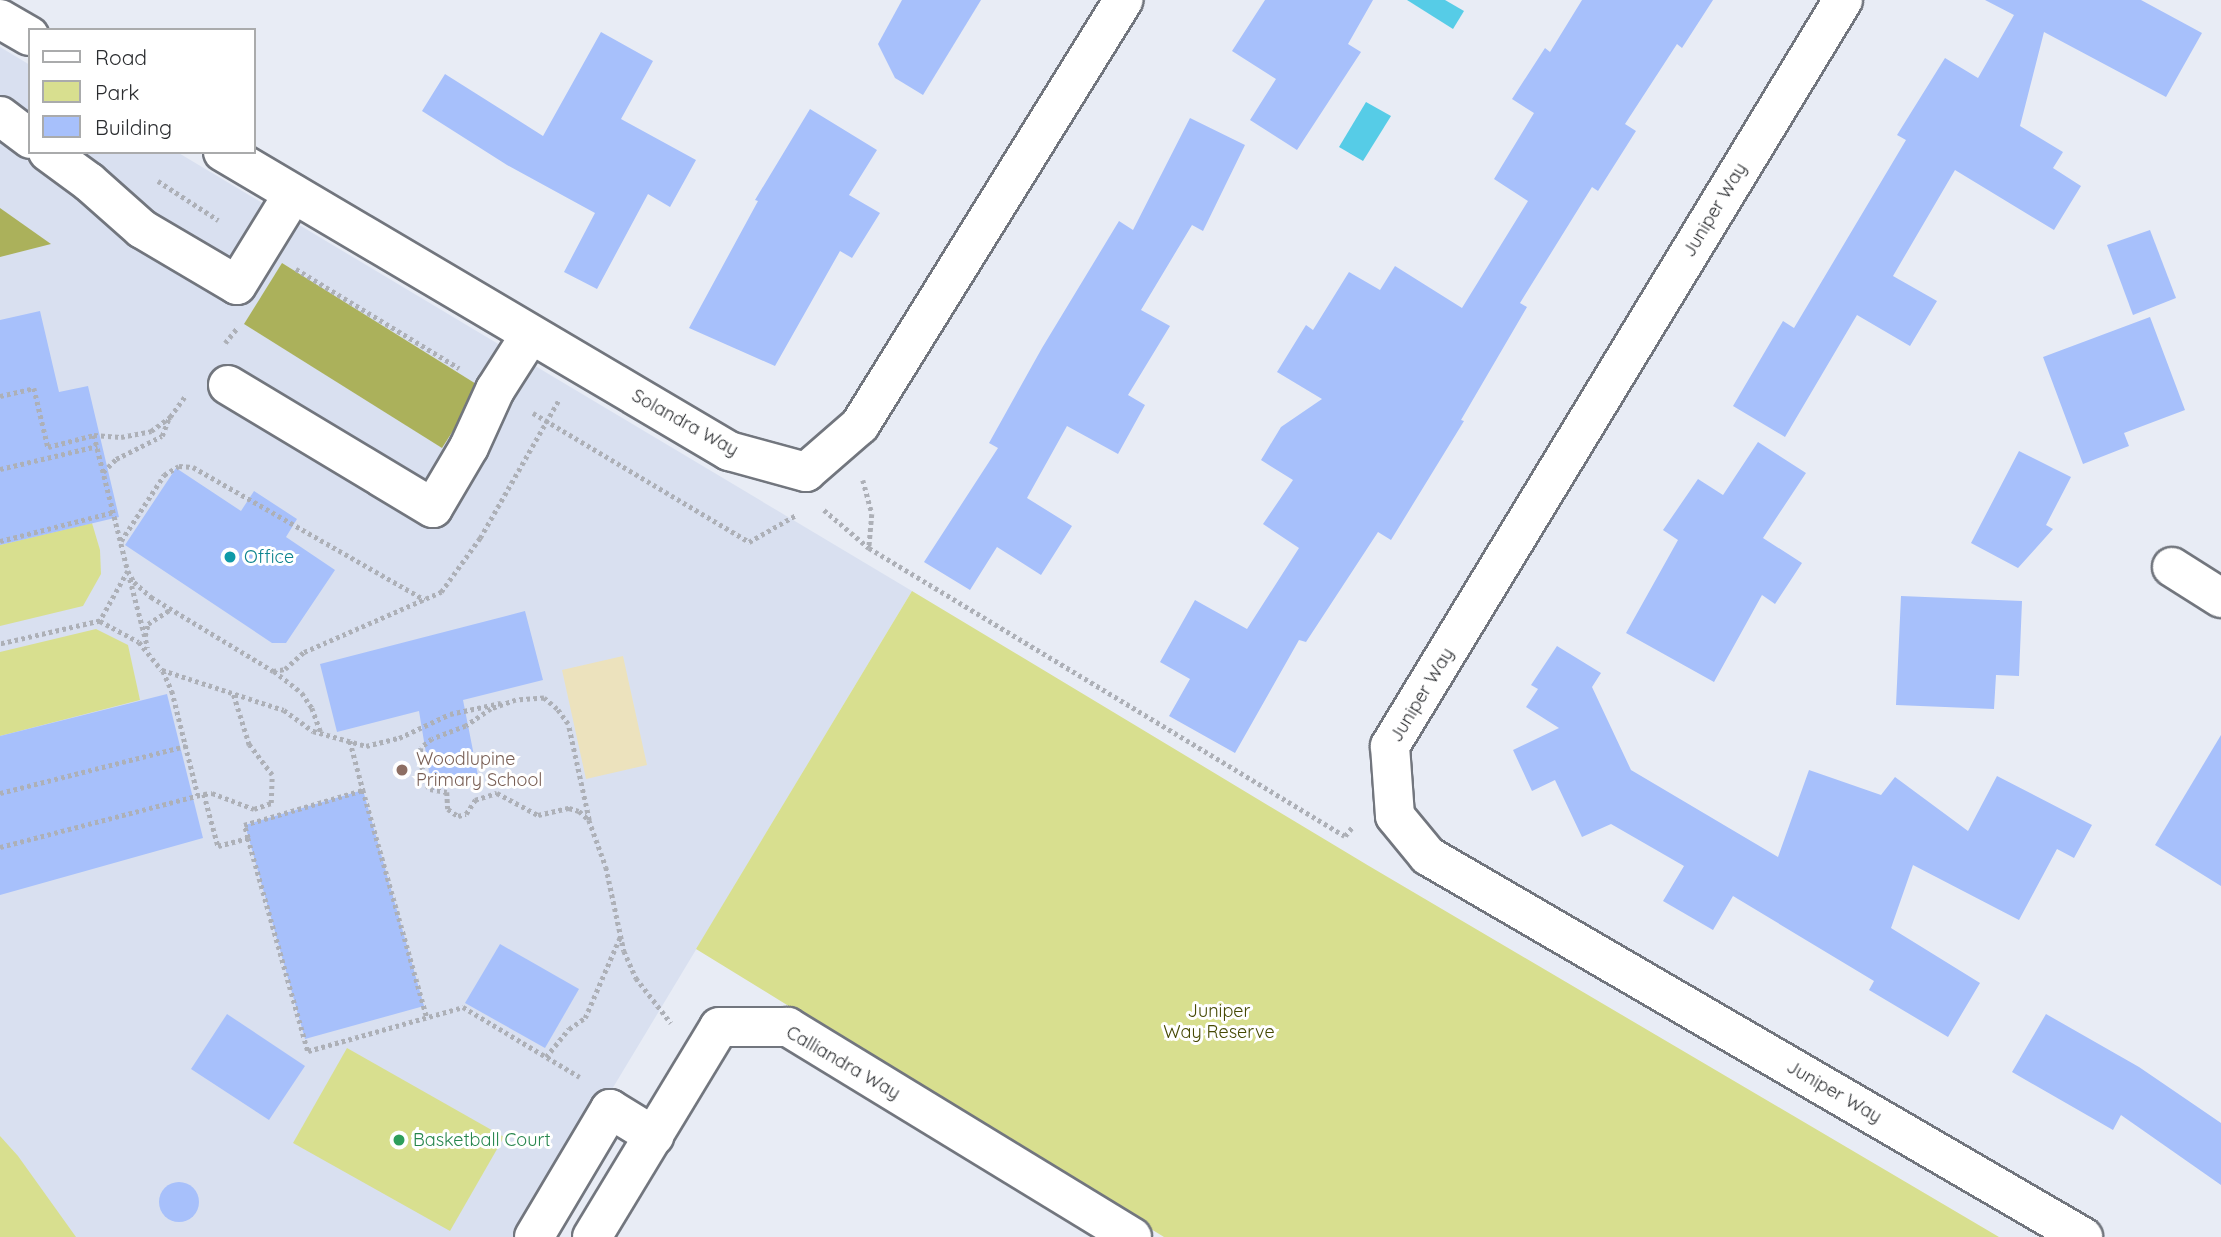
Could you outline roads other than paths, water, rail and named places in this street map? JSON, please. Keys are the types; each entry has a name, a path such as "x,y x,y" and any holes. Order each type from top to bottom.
{"street":[{"name":"Solandra Way","path":"226,154 729,451 806,472 860,425 1123,0"},
{"name":"Juniper Way","path":"1843,0 1390,746 1395,816 1428,856 2083,1237"},
{"path":"0,19 28,35"},
{"path":"0,116 28,137"},
{"path":"51,154 89,182 142,229 237,285 293,194"},
{"path":"228,384 433,508 469,447 495,390 530,335"},
{"path":"2172,567 2221,598"},
{"name":"Calliandra Way","path":"592,1237 719,1027 788,1027 1132,1237"},
{"path":"534,1237 610,1109 654,1136"}],"water":[{"path":"1407,0 1445,0 1464,11 1453,29"},
{"path":"1366,102 1391,116 1363,161 1339,147"}],"place":[{"name":"Office","path":"230,557"},
{"name":"Woodlupine Primary School","path":"402,770"},
{"name":"Basketball Court","path":"399,1140"}],"park label":[{"name":"Juniper Way Reserve","path":"1219,1022"}]}
